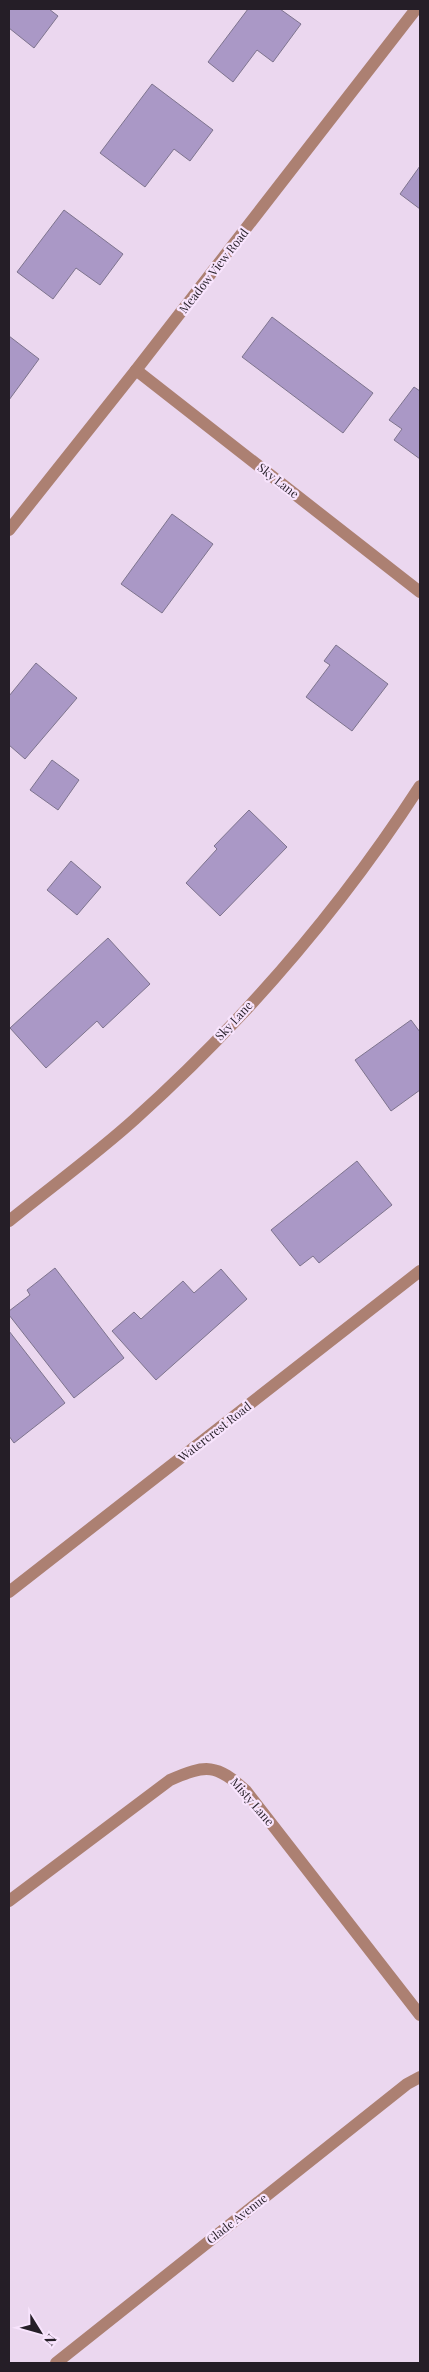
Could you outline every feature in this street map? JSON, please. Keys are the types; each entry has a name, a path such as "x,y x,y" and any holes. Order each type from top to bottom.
{"street":[{"name":"Meadow View Road","path":"9,530 136,370 416,9"},
{"name":"Sky Lane","path":"136,370 420,592"},
{"name":"Sky Lane","path":"9,1221 135,1119 217,1039 300,949 388,835 420,786"},
{"name":"Watercrest Road","path":"9,1592 420,1271"},
{"name":"Misty Lane","path":"9,1901 170,1780 192,1770 211,1767 229,1776 246,1791 420,2015"},
{"name":"Glade Avenue","path":"56,2363 399,2090 420,2077"}],"building":[{"path":"9,9 49,9 58,16 34,48 9,28"},
{"path":"248,9 280,9 301,24 273,62 257,50 233,82 208,62"},
{"path":"152,84 213,130 190,161 174,149 145,187 100,153"},
{"path":"420,166 420,209 400,194"},
{"path":"64,210 123,254 100,285 76,268 53,299 17,272"},
{"path":"272,317 373,393 343,433 242,357"},
{"path":"9,336 39,359 9,400"},
{"path":"414,387 420,391 420,459 394,440 402,429 389,420"},
{"path":"172,514 213,544 162,613 121,584"},
{"path":"336,645 388,684 352,731 306,697 330,665 324,661"},
{"path":"36,663 77,698 25,759 9,745 9,696"},
{"path":"52,760 79,780 58,810 30,790"},
{"path":"249,810 287,847 220,916 186,883 217,849 214,846"},
{"path":"71,861 101,887 77,915 47,890"},
{"path":"108,938 150,984 103,1028 97,1021 46,1068 10,1028"},
{"path":"411,1020 420,1032 420,1090 391,1111 355,1060"},
{"path":"357,1161 392,1205 319,1263 313,1256 300,1266 271,1230"},
{"path":"55,1268 124,1358 74,1398 9,1315 9,1311 30,1295 27,1290"},
{"path":"221,1269 247,1299 156,1380 112,1331 134,1312 141,1319 183,1281 194,1293"},
{"path":"9,1331 65,1403 14,1443 9,1436"}]}
